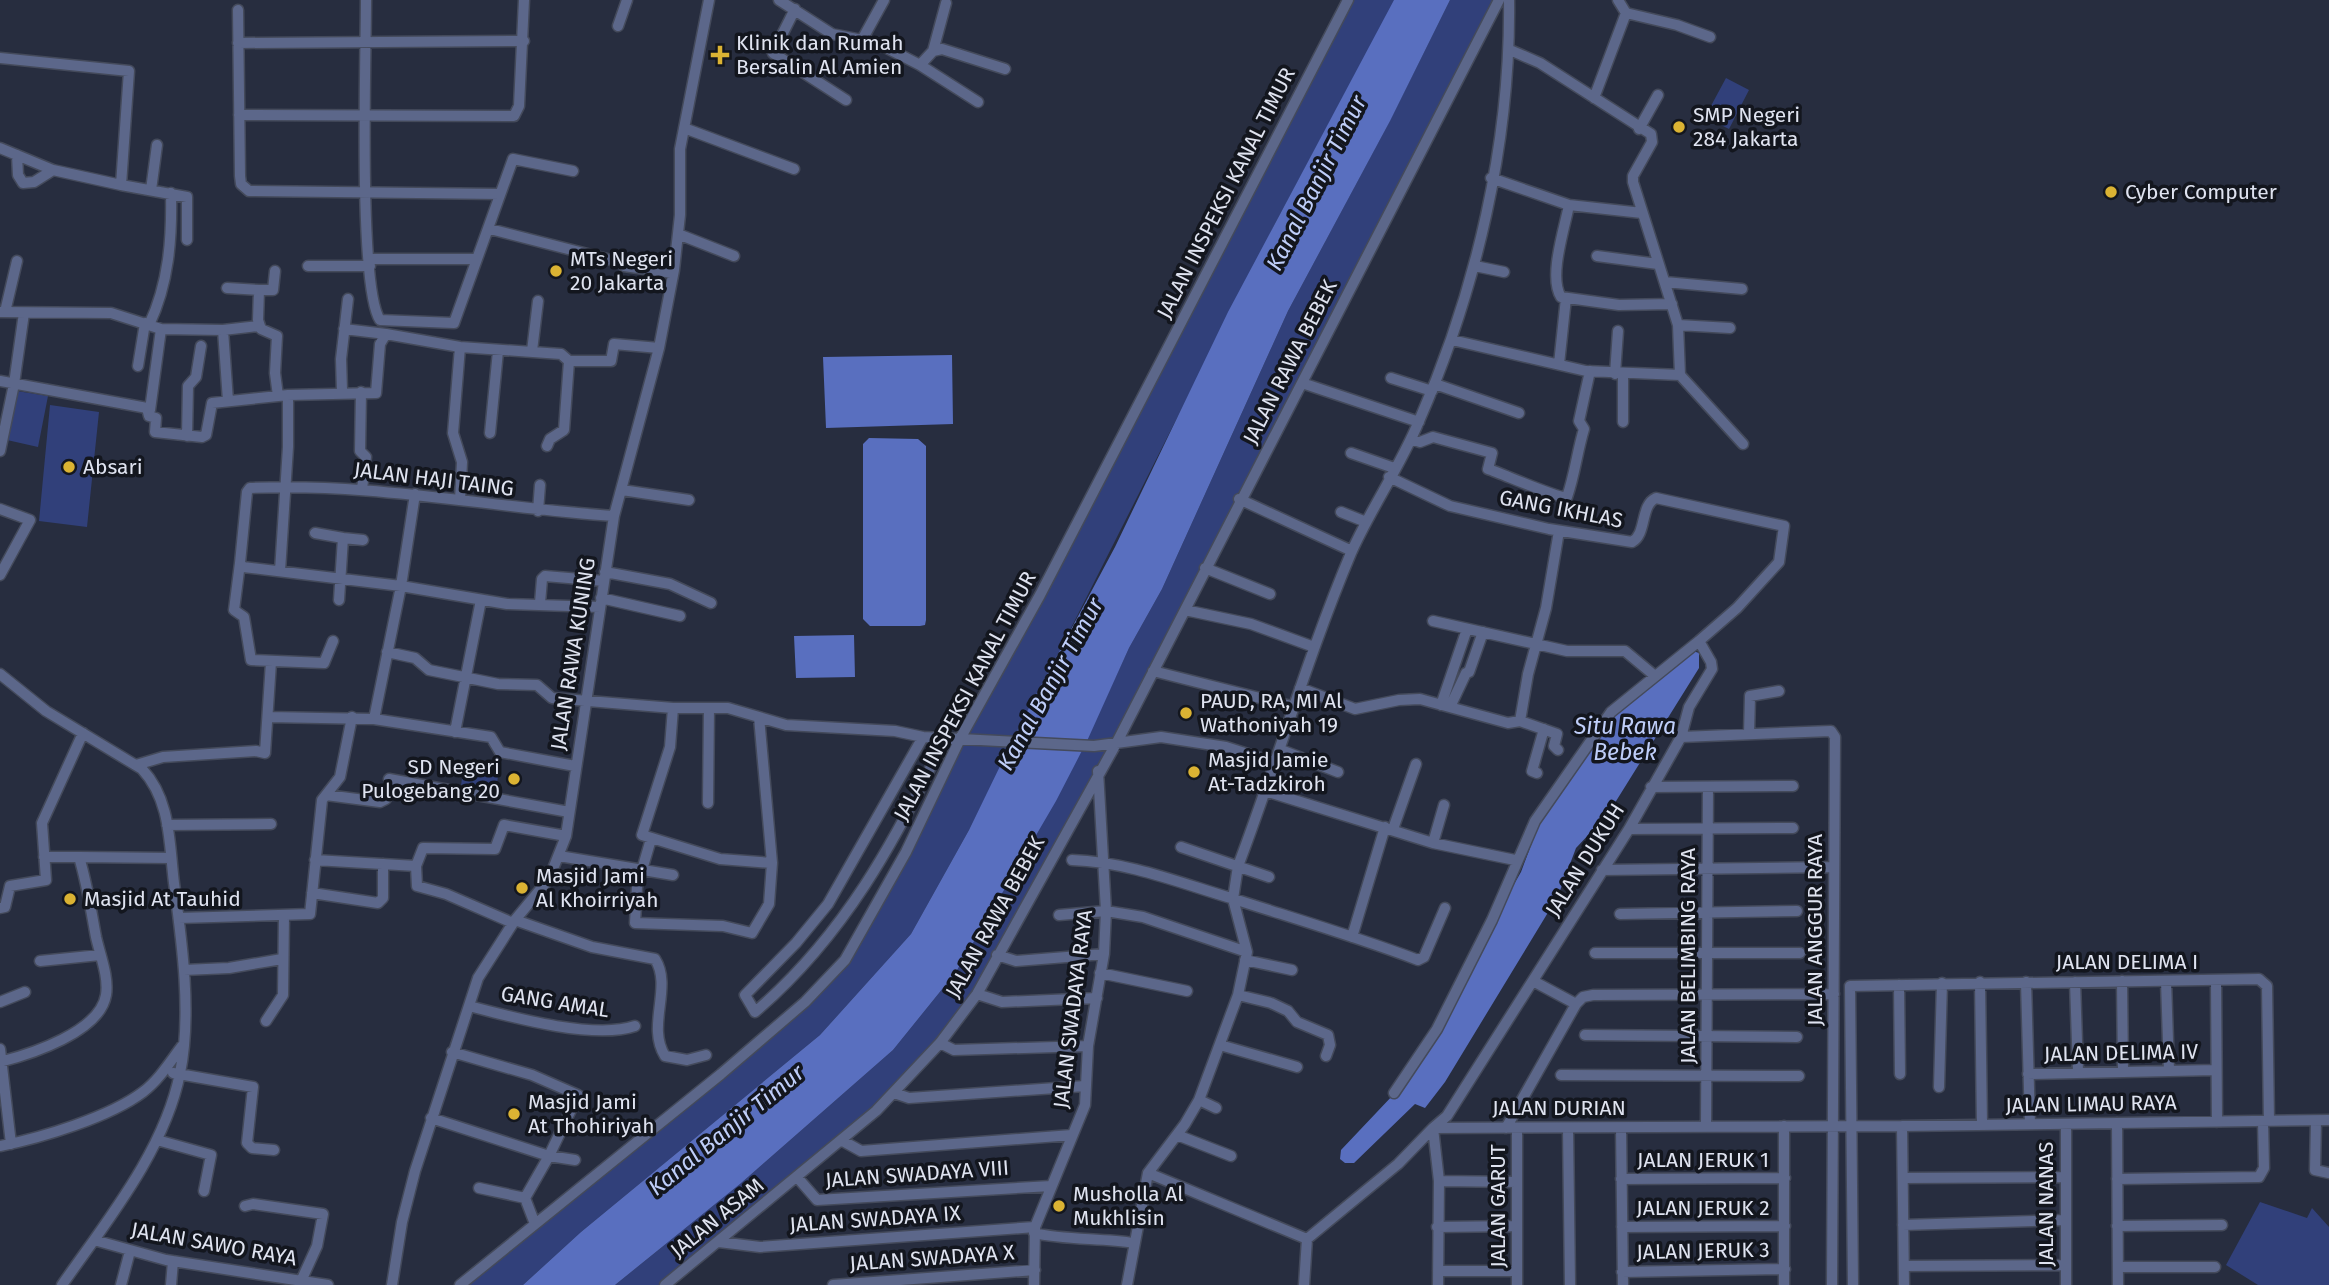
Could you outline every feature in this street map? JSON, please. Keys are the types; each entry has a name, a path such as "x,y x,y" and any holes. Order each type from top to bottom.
{"street":[{"path":"366,0 366,194 369,262 377,316 384,321 454,323 513,159 573,172"},
{"path":"239,115 514,116 519,106 524,0"},
{"path":"618,26 627,0"},
{"path":"695,0 708,2"},
{"path":"779,0 832,34 893,50 978,102"},
{"path":"862,40 884,0"},
{"name":"JALAN INSPEKSI KANAL TIMUR","path":"460,1285 710,1082 832,976 857,941 906,852 961,737 1046,583 1348,0"},
{"name":"JALAN RAWA BEBEK","path":"795,1179 894,1093 940,1043 978,994 1098,771 1117,741 1239,499 1302,383 1499,0"},
{"path":"1127,1285 1149,1173 1199,1100 1238,995 1246,956 1233,899 1238,866 1281,750 1314,647 1352,551 1419,422 1452,340 1475,266 1510,50 1509,0"},
{"path":"1618,0 1626,13 1677,25 1710,37"},
{"name":"JALAN RAWA KUNING","path":"392,1285 407,1200 452,1052 478,978 514,922 549,880 566,836 614,516 659,348 673,273 678,234 678,170 708,2"},
{"path":"920,65 933,51 946,3"},
{"path":"795,9 773,53 846,100"},
{"path":"238,10 240,176 244,188 253,193 500,194"},
{"path":"1594,98 1626,13"},
{"path":"239,43 524,41"},
{"path":"933,51 942,49 1005,69"},
{"path":"1510,50 1540,63 1652,138 1633,176 1678,325 1680,375 1743,444"},
{"path":"0,58 129,71 121,185"},
{"path":"1639,129 1658,95"},
{"path":"684,128 794,169"},
{"path":"151,190 157,145"},
{"path":"0,148 53,170 171,193 188,199 187,240"},
{"path":"17,155 18,175 23,183 34,182 53,170"},
{"path":"1491,178 1569,205 1642,213"},
{"path":"138,366 147,324 166,276 172,235 171,193"},
{"path":"1569,205 1560,246 1558,294 1566,298 1619,305 1672,304"},
{"path":"490,229 611,260 643,260"},
{"path":"678,234 734,256"},
{"path":"1597,256 1658,264"},
{"path":"308,266 477,259"},
{"path":"17,261 3,312 111,313 162,329 223,330 259,326 276,336 275,366 283,395 286,486 280,571"},
{"path":"616,265 673,273"},
{"path":"1475,266 1504,272"},
{"path":"227,288 273,290 275,271"},
{"path":"1665,282 1742,289"},
{"path":"259,290 259,326"},
{"path":"1559,364 1566,298"},
{"path":"342,391 348,299"},
{"path":"532,351 538,301"},
{"path":"1,444 15,384 24,313"},
{"path":"1678,325 1730,328"},
{"path":"162,329 149,410 149,416 156,418 155,432 205,437 211,404 283,395 376,392 380,344 386,334"},
{"path":"344,329 460,347 564,355 569,361 565,430 550,439 547,446"},
{"path":"223,330 228,401"},
{"path":"1618,331 1623,422"},
{"path":"1452,340 1590,371 1680,375"},
{"path":"569,361 611,361 614,344 659,348"},
{"path":"187,436 188,386 196,377 201,346"},
{"path":"460,347 453,429 462,462 460,499"},
{"path":"490,433 498,351"},
{"path":"1411,439 1420,442 1433,437 1492,453 1488,469 1518,478 1558,498 1567,497 1578,466 1577,454 1584,429 1578,421 1590,371"},
{"path":"1391,378 1520,413"},
{"path":"0,381 149,410"},
{"path":"1302,383 1419,422"},
{"path":"361,392 360,451 366,455 362,489"},
{"name":"GANG IKHLAS","path":"1351,453 1450,506 1559,531 1636,541 1649,503 1656,498 1784,526 1779,562 1737,608 1699,641"},
{"path":"538,511 540,485"},
{"name":"JALAN HAJI TAING","path":"240,563 250,488 286,486 362,489 460,499 538,511 614,516"},
{"path":"622,490 689,500"},
{"path":"374,719 401,586 415,494"},
{"path":"1239,499 1352,551"},
{"path":"0,509 30,520 0,575"},
{"path":"1341,512 1366,522"},
{"path":"1520,721 1535,643 1546,608 1559,531"},
{"path":"315,533 363,540"},
{"path":"340,600 343,538"},
{"path":"240,563 243,567 401,586 507,604 601,602 680,616"},
{"path":"240,563 235,613 244,617 244,628 249,634 250,658 271,662 324,663 333,641"},
{"path":"1205,568 1270,594"},
{"path":"540,603 545,576 605,577 670,584 711,603"},
{"path":"455,732 481,600"},
{"path":"1185,610 1251,624 1314,647"},
{"path":"1433,621 1584,653 1625,651 1655,676"},
{"path":"1446,706 1467,629"},
{"path":"1446,706 1469,672 1483,632"},
{"path":"1394,1093 1437,1029 1492,919 1535,821 1600,724 1617,706 1699,641"},
{"name":"JALAN DUKUH","path":"1433,1128 1447,1116 1629,830 1681,737 1689,707 1712,670 1712,662 1699,641"},
{"path":"387,652 415,658 429,670 512,685 537,685 552,698 673,708 728,708 786,725 895,731 923,737 1094,746 1138,738 1183,740 1226,747 1276,763"},
{"path":"136,765 163,757 256,751 265,753 271,662"},
{"path":"1153,671 1295,707"},
{"path":"0,674 46,711 136,765 156,787 167,825 179,918 184,970 180,1076 157,1140 94,1240 62,1285"},
{"path":"1300,688 1355,709 1409,699 1508,723 1520,721 1557,734 1554,746 1558,750"},
{"path":"1681,737 1749,734 1750,696 1779,691"},
{"path":"673,708 670,747 642,833 651,839 720,859 772,863"},
{"path":"708,803 709,708"},
{"path":"268,717 374,719 494,739 500,752 575,766"},
{"path":"179,918 310,914 321,806 340,778 352,717"},
{"path":"651,839 637,887 635,923 723,926 752,933 769,904 772,863 759,717"},
{"path":"1537,773 1532,771 1544,729"},
{"path":"0,908 5,907 5,886 46,880 42,820 82,733"},
{"name":"JALAN ANGGUR RAYA","path":"1749,734 1834,733 1832,1285"},
{"path":"923,737 828,904 796,943 745,995 755,1012 821,948 870,880 945,738"},
{"path":"1281,750 1338,772"},
{"path":"1352,937 1389,828 1416,764"},
{"name":"JALAN SWADAYA RAYA","path":"1034,1285 1035,1230 1085,1105 1088,1046 1104,954 1106,911 1098,771"},
{"path":"389,779 569,812"},
{"path":"1651,787 1793,786"},
{"name":"JALAN BELIMBING RAYA","path":"1706,1125 1708,787"},
{"path":"1265,792 1433,843 1516,860"},
{"path":"326,795 380,802 386,799"},
{"path":"1433,843 1444,805"},
{"path":"167,825 271,824"},
{"path":"566,836 507,825 501,828 495,849 423,848 416,866 417,886 592,947 655,959 661,974 657,1031 660,1048 665,1056 679,1059 706,1055"},
{"path":"1629,830 1793,828"},
{"path":"1181,847 1269,877"},
{"path":"559,856 673,875"},
{"path":"44,857 171,858"},
{"path":"1,1062 60,1040 97,1014 103,1005 106,985 79,857"},
{"path":"315,860 416,866"},
{"path":"1072,860 1103,862 1154,873 1418,960 1424,957 1445,908"},
{"path":"312,893 378,903 383,898 383,864"},
{"path":"1602,870 1707,871 1834,867"},
{"path":"1059,915 1106,911 1152,920 1246,956 1292,970"},
{"path":"1620,914 1797,911"},
{"path":"266,1021 282,995 284,916"},
{"path":"1595,953 1800,953"},
{"path":"997,955 1016,961 1104,954"},
{"path":"40,961 100,955"},
{"path":"184,970 229,968 282,959"},
{"path":"1100,974 1186,991"},
{"name":"JALAN DELIMA I","path":"1853,1127 1850,986 2259,979 2267,986 2266,1121 2264,1168 2259,1178 2117,1179"},
{"path":"1533,981 1576,1004"},
{"path":"2122,981 2123,1071"},
{"path":"2166,981 2169,1071"},
{"path":"2216,981 2217,1122"},
{"path":"1980,982 1982,1125"},
{"path":"2026,982 2030,1125"},
{"path":"2075,982 2078,1072"},
{"path":"1940,1087 1942,983"},
{"path":"1899,985 1900,1074"},
{"path":"0,1002 25,992"},
{"path":"978,994 1002,1002 1097,998"},
{"path":"1512,1128 1576,1004 1583,998 1593,995 1835,994"},
{"path":"1238,995 1271,1003 1288,1012 1297,1021 1328,1035 1330,1045 1326,1056"},
{"name":"GANG AMAL","path":"469,1006 533,1022 600,1030 635,1026"},
{"path":"1586,1035 1797,1037"},
{"path":"940,1043 954,1050 1088,1046"},
{"path":"0,1049 5,1145 55,1132 130,1100 164,1070 183,1045"},
{"path":"1220,1045 1297,1068"},
{"path":"452,1052 531,1075 578,1094 549,1156 525,1198"},
{"path":"164,1070 180,1076 253,1087 247,1143 252,1148 274,1150"},
{"name":"JALAN DELIMA IV","path":"2028,1074 2215,1070"},
{"path":"1561,1075 1799,1076"},
{"path":"894,1093 909,1098 1085,1086"},
{"path":"1199,1100 1216,1108"},
{"path":"431,1118 549,1156 575,1160"},
{"name":"JALAN LIMAU RAYA","path":"1853,1127 2329,1120"},
{"path":"2316,1121 2315,1170 2329,1173"},
{"path":"2117,1123 2118,1285"},
{"name":"JALAN NANAS","path":"2066,1124 2066,1285"},
{"name":"JALAN DURIAN","path":"1433,1128 1706,1125 1853,1127"},
{"path":"1784,1126 1784,1285"},
{"path":"1902,1126 1904,1285"},
{"path":"1853,1127 1853,1285"},
{"path":"1433,1128 1438,1181 1438,1285"},
{"path":"1304,1285 1306,1238 1398,1164 1433,1128"},
{"name":"JALAN GARUT","path":"1512,1128 1517,1182 1517,1285"},
{"path":"1568,1128 1570,1285"},
{"path":"1621,1128 1623,1285"},
{"path":"841,1140 861,1151 1072,1135"},
{"path":"1177,1135 1231,1156"},
{"path":"157,1140 209,1153 211,1157 204,1191"},
{"path":"1149,1173 1306,1238"},
{"path":"1903,1178 2066,1177"},
{"name":"JALAN JERUK 1","path":"1621,1180 1785,1178"},
{"name":"JALAN SWADAYA VIII","path":"795,1179 817,1200 1051,1186"},
{"name":"JALAN ASAM","path":"665,1285 795,1179"},
{"path":"1438,1181 1517,1182"},
{"path":"478,1188 525,1198"},
{"path":"525,1198 535,1224"},
{"path":"245,1206 253,1204 323,1214 309,1282"},
{"path":"1903,1225 2065,1220"},
{"path":"2117,1226 2222,1225"},
{"path":"1437,1227 1517,1226"},
{"name":"JALAN JERUK 2","path":"1622,1227 1785,1227"},
{"name":"JALAN SWADAYA IX","path":"719,1242 761,1247 1035,1230 1055,1239 1096,1237 1134,1243"},
{"name":"JALAN SAWO RAYA","path":"94,1240 173,1261 328,1285"},
{"path":"121,1285 130,1251"},
{"path":"171,1285 173,1261"},
{"path":"1903,1266 2065,1265"},
{"path":"2118,1267 2215,1267"},
{"name":"JALAN JERUK 3","path":"1622,1272 1785,1269"},
{"name":"JALAN SWADAYA X","path":"833,1285 1035,1270"},
{"path":"1438,1271 1517,1271"}],"shaded area":[{"path":"1349,0 1395,0 1277,220 969,830 911,934 820,1035 581,1232 523,1285 460,1285 817,991 845,960"},
{"path":"1450,0 1499,0 1205,568 977,994 894,1093 665,1285 615,1285 740,1184 893,1050 956,972 1081,752 1129,648 1162,589 1288,311 1385,130"},
{"path":"1726,78 1749,90 1729,129 1705,117"},
{"path":"17,391 48,396 38,447 7,440"},
{"name":"Absari","path":"50,405 99,412 87,527 39,521"},
{"path":"463,770 498,776 496,792 461,786"},
{"path":"2260,1202 2307,1218 2312,1208 2329,1227 2329,1285 2258,1285 2226,1265"}],"water":[{"name":"Kanal Banjir Timur","path":"1394,0 1450,0 1390,121 1288,311 1162,589 1129,648 1087,741 1056,801 956,972 893,1050 740,1184 615,1285 523,1285 581,1232 820,1035 911,934 969,830 1022,721 1115,547 1228,312"},
{"path":"952,355 953,424 826,428 823,357"},
{"path":"869,438 918,439 926,446 925,625 870,626 863,619 863,444"},
{"path":"854,635 855,677 796,678 794,636"},
{"name":"Situ Rawa Bebek","path":"1693,651 1699,653 1699,668 1608,814 1576,848 1558,896 1445,1082 1425,1108 1415,1104 1354,1163 1345,1163 1340,1159 1341,1150 1394,1094 1521,872 1543,813 1606,719"}],"place":[{"name":"Klinik dan Rumah Bersalin Al Amien","path":"720,55"},
{"name":"SMP Negeri 284 Jakarta","path":"1679,127"},
{"name":"Cyber Computer","path":"2111,192"},
{"name":"MTs Negeri 20 Jakarta","path":"556,271"},
{"name":"Absari","path":"69,467"},
{"name":"PAUD, RA, MI Al Wathoniyah 19","path":"1186,713"},
{"name":"Masjid Jamie At-Tadzkiroh","path":"1194,772"},
{"name":"SD Negeri Pulogebang 20","path":"514,779"},
{"name":"Masjid Jami Al Khoirriyah","path":"522,888"},
{"name":"Masjid At Tauhid","path":"70,899"},
{"name":"Masjid Jami At Thohiriyah","path":"514,1114"},
{"name":"Musholla Al Mukhlisin","path":"1059,1206"}]}
